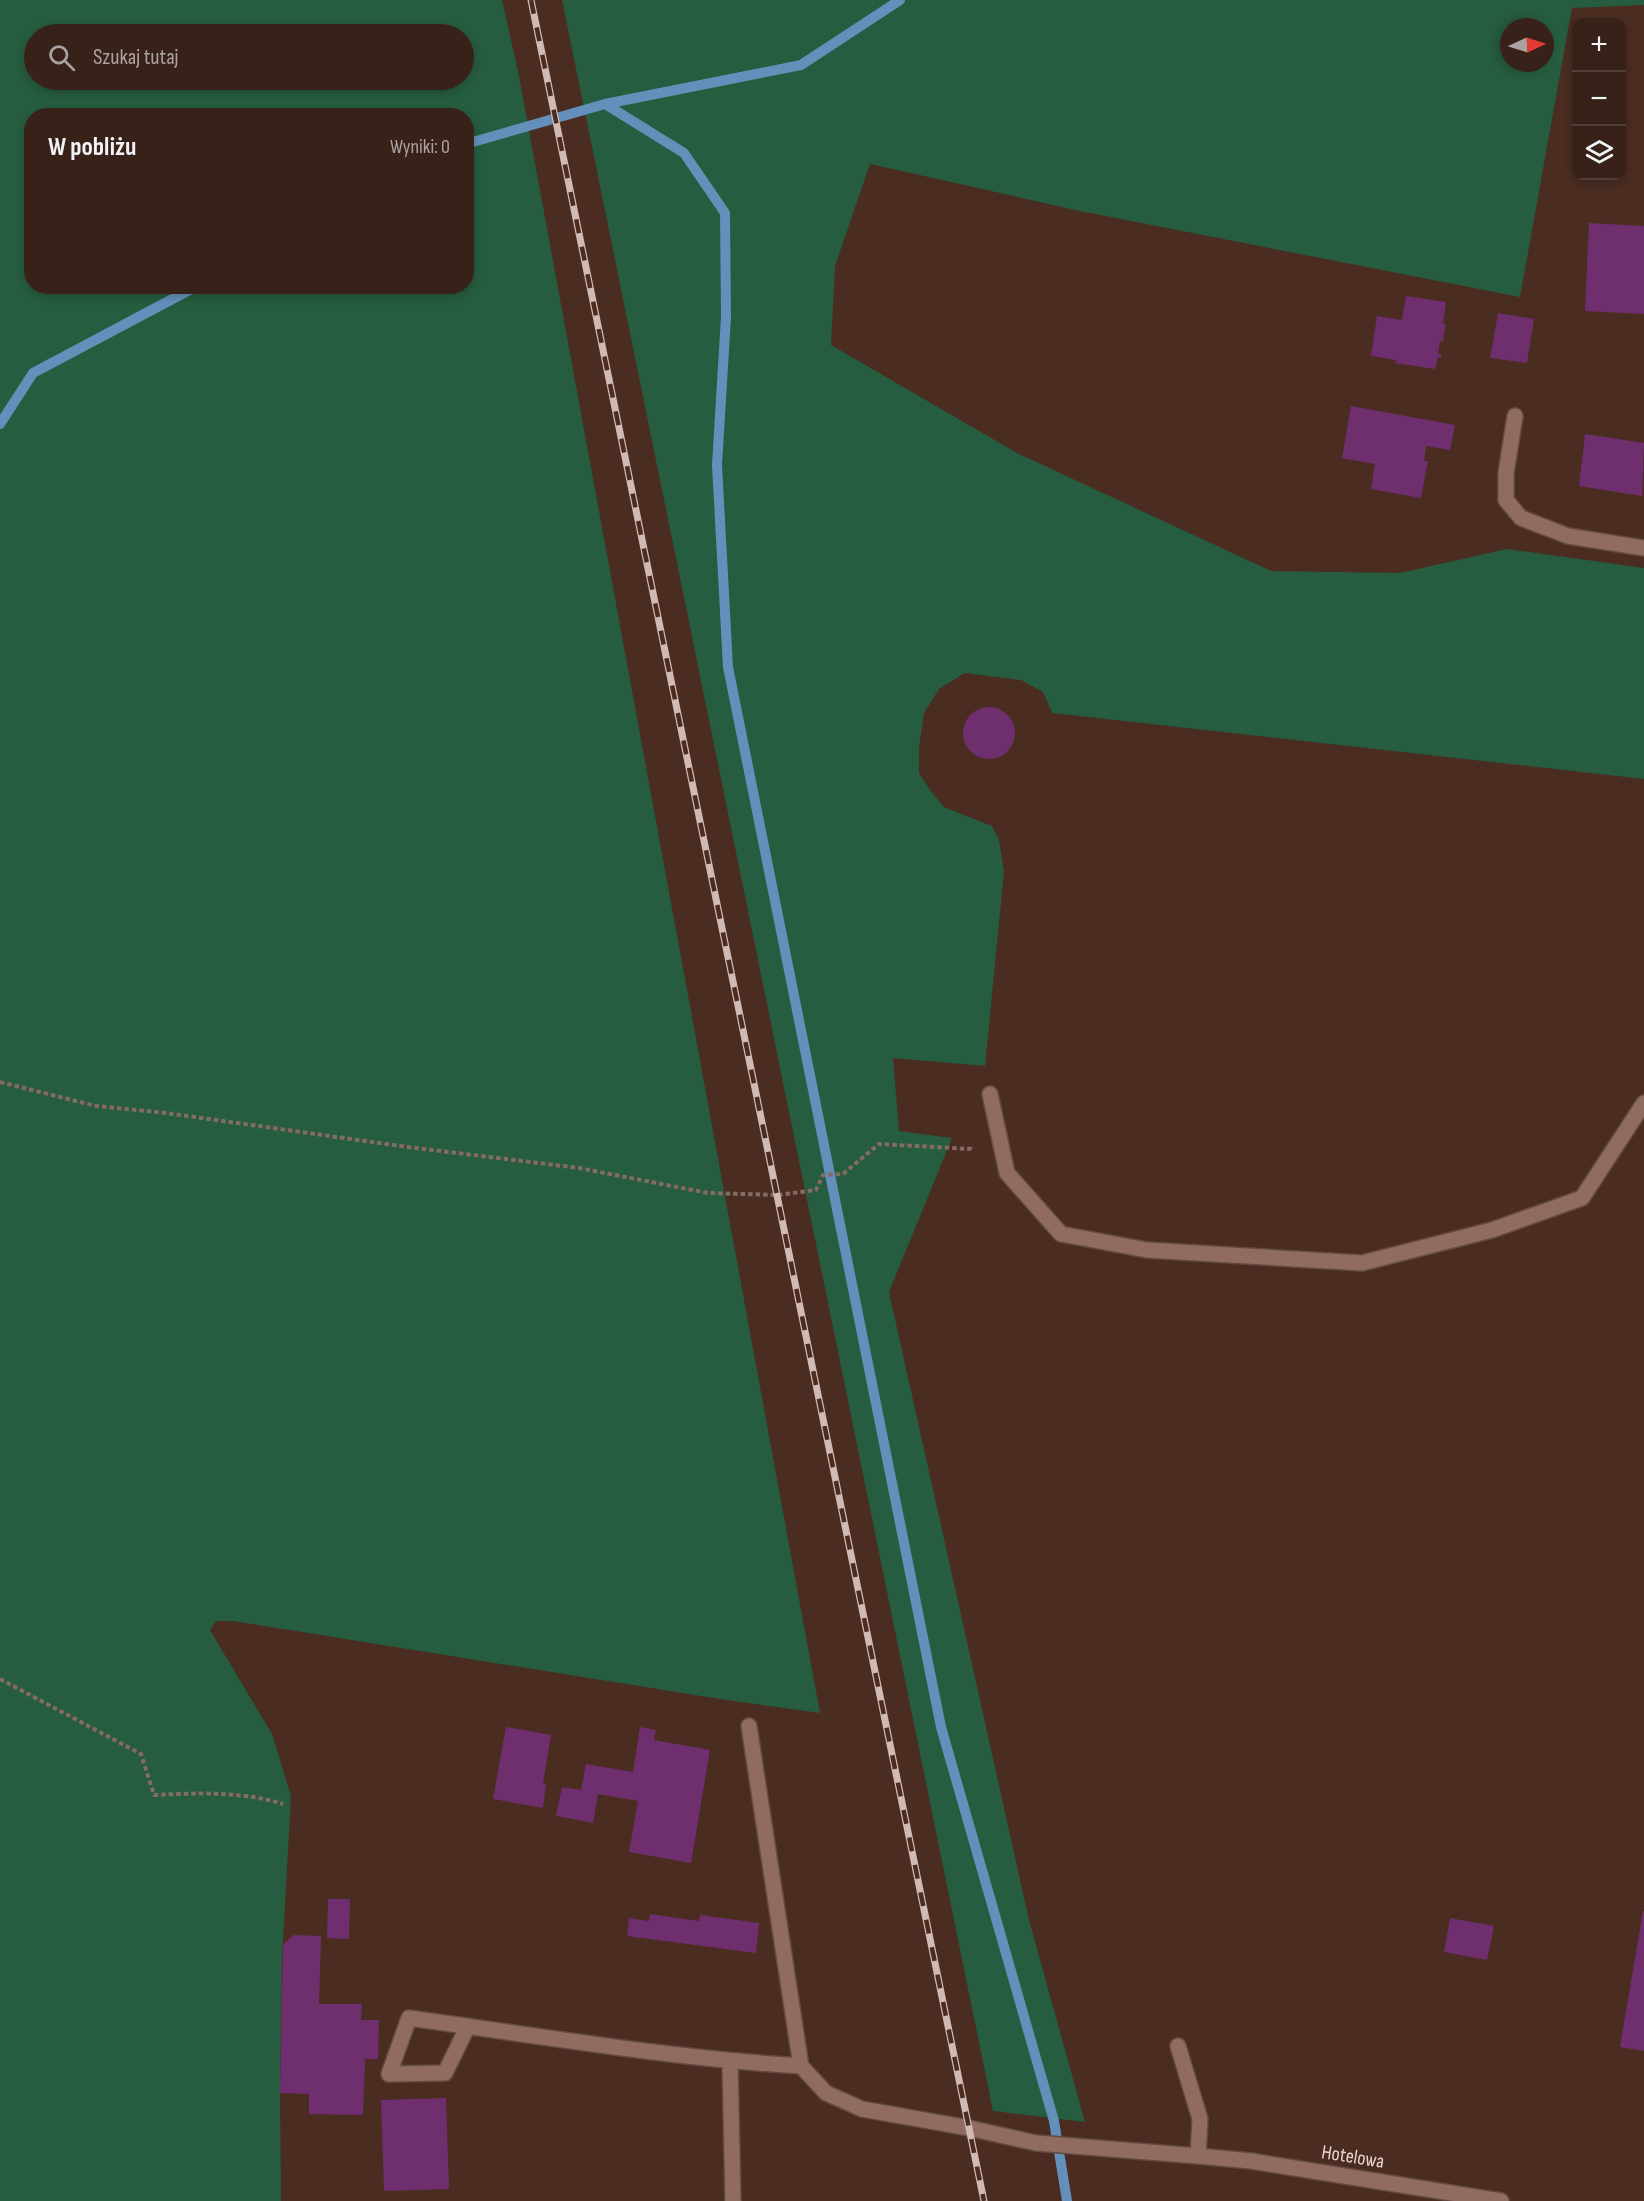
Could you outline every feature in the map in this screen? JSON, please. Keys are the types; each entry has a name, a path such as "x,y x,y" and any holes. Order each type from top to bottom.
{"street":[{"path":"1515,416 1506,473 1506,500 1521,518 1568,536 1644,548"},
{"path":"990,1094 1007,1173 1061,1234 1148,1250 1362,1263 1492,1230 1582,1198 1644,1103"},
{"path":"468,2026 445,2073 389,2074 409,2018 468,2026 730,2062 801,2066 749,1726"},
{"path":"1178,2046 1200,2119 1198,2156"},
{"path":"730,2062 733,2201"},
{"name":"Hotelowa","path":"801,2066 826,2093 862,2109 969,2128 1036,2143 1251,2161 1501,2201"}],"path":[{"path":"0,1082 96,1107 166,1113 579,1168 708,1193 778,1194 816,1190 823,1175 843,1174 879,1144 971,1149 1007,1173"},
{"path":"0,1679 141,1754 154,1795 260,1796 283,1804"}],"green space":[{"path":"0,0 502,0 519,76 820,1713 233,1621 216,1621 210,1630 272,1734 291,1796 282,1958 281,2201 0,2201"},
{"path":"562,0 1644,0 1644,5 1572,8 1520,297 1080,211 870,164 835,266 831,345 1017,453 1271,571 1400,573 1507,549 1644,568 1644,779 1052,713 1043,692 1021,680 965,673 939,689 924,713 919,748 919,773 944,807 992,826 999,840 1004,872 985,1066 893,1058 899,1131 952,1138 889,1292 1029,1920 1085,2122 993,2111"}],"building":[{"path":"1589,223 1644,226 1644,314 1585,311"},
{"path":"1406,296 1446,302 1443,324 1446,324 1438,354 1441,354 1441,357 1438,357 1435,369 1395,363 1396,360 1371,356 1377,316 1402,320"},
{"path":"1498,313 1534,319 1527,363 1490,358"},
{"path":"1351,406 1455,425 1450,450 1426,446 1424,461 1428,461 1421,498 1371,489 1375,464 1342,458"},
{"path":"1585,434 1644,443 1642,496 1579,486"},
{"path":"989,707 999,709 1007,715 1013,723 1015,733 1013,743 1007,751 999,757 989,759 979,757 971,751 965,743 963,733 965,723 971,715 979,709"},
{"path":"506,1727 551,1735 543,1783 546,1784 543,1808 493,1799"},
{"path":"640,1727 656,1730 654,1740 710,1750 691,1863 629,1852 638,1801 598,1794 593,1823 556,1816 562,1787 581,1790 586,1764 633,1772"},
{"path":"328,1899 350,1899 349,1939 327,1938"},
{"path":"1644,1911 1644,2051 1620,2047"},
{"path":"650,1914 699,1921 700,1915 759,1923 756,1953 627,1936 629,1918 649,1921"},
{"path":"1450,1918 1494,1926 1487,1960 1444,1952"},
{"path":"294,1935 321,1936 319,2004 362,2004 361,2020 379,2020 378,2059 365,2059 363,2115 309,2114 309,2094 280,2093 283,1944"},
{"path":"446,2098 449,2189 384,2191 381,2100"}],"waterway":[{"path":"474,142 605,104 801,65 900,0"},
{"path":"605,104 684,153 725,213 726,317 717,465 728,667 941,1727 1054,2121 1067,2201"},
{"path":"0,424 33,373 182,294"}],"railway":[{"path":"531,0 984,2201"}]}
